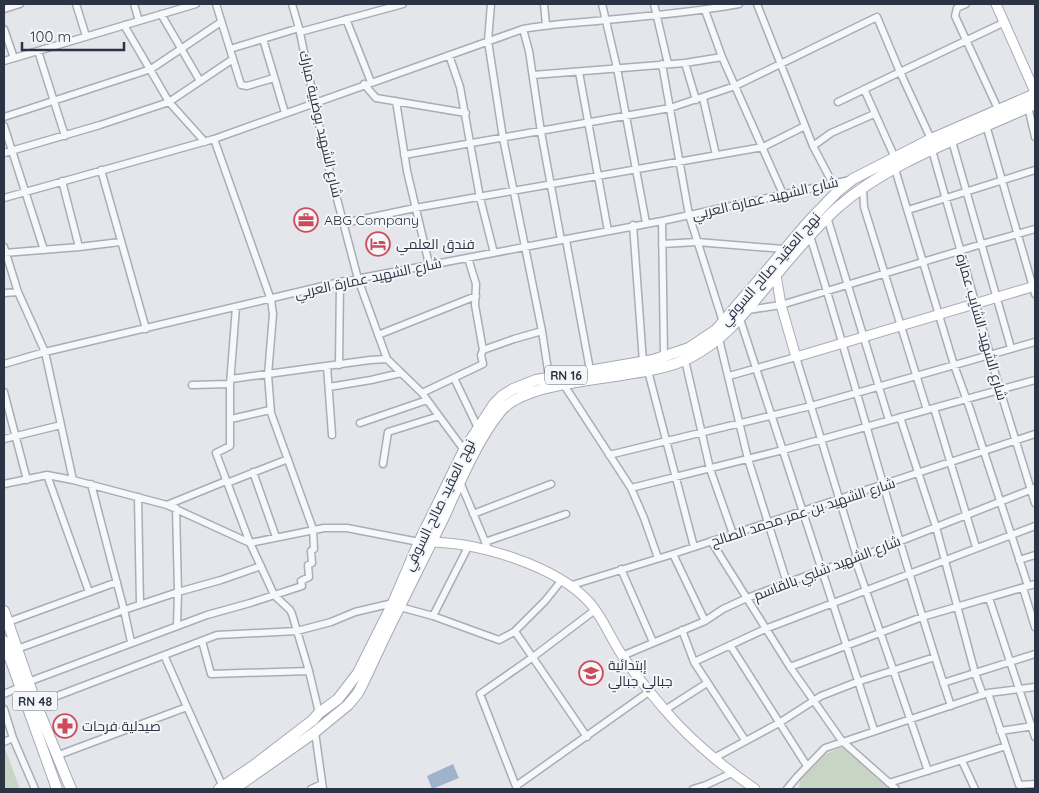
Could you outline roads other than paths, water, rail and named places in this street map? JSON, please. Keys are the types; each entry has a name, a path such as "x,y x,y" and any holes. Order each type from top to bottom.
{"main road":[{"name":"نهج العقيد صالح السوفي","path":"238,788 315,732 358,693 396,605 419,542 464,450 494,404 513,389 536,380 643,362 689,348 716,330 835,187 895,163 998,109 1035,93"},
{"name":"نهج العقيد صالح السوفي","path":"932,144 952,141 1032,106"},
{"name":"نهج العقيد صالح السوفي","path":"221,788 253,766 338,699 358,673 432,542 460,482 500,411 526,394 564,384 648,371 685,360 719,339 748,310 827,217 852,195 895,163"},
{"path":"852,180 858,182 863,188"},
{"path":"835,187 852,195"},
{"name":"RN 48","path":"4,611 16,648 24,685 57,789"},
{"name":"RN 48","path":"4,641 24,685 36,704 70,789"}],"street":[{"path":"4,9 20,4"},
{"path":"76,4 86,36"},
{"path":"134,4 140,21"},
{"path":"4,61 140,21 161,14 174,6 196,4"},
{"path":"216,4 241,86 274,78"},
{"name":"شارع الشهيد بوضبية مبارك","path":"292,4 325,153 358,279 387,359 422,393 464,450"},
{"path":"230,49 346,19 383,6 403,4"},
{"path":"483,4 491,4 488,40 503,138 542,331 549,377"},
{"path":"544,4 546,25"},
{"path":"602,4 618,68 646,223"},
{"path":"654,4 689,215 723,322"},
{"path":"4,198 205,142 523,29 546,25 705,10 739,4"},
{"path":"756,4 813,146 835,187"},
{"path":"966,4 955,11 957,20 998,109"},
{"path":"996,4 1035,93"},
{"path":"705,10 722,58 783,194"},
{"path":"161,14 200,81"},
{"name":"شارع الشهيد الشايب عمارة","path":"780,65 877,17 881,23 900,72 932,144 1000,390 1015,441 1033,489 1035,503"},
{"path":"346,19 368,83 376,98 466,113"},
{"path":"4,117 151,69 221,22"},
{"path":"838,102 1005,22"},
{"path":"124,25 169,102 205,142"},
{"path":"4,29 14,58"},
{"path":"523,29 529,51 551,185 590,370"},
{"path":"263,39 285,113"},
{"path":"38,51 65,136"},
{"path":"449,55 460,87 466,113 480,198 494,253"},
{"path":"533,75 685,63 722,58"},
{"path":"4,153 65,136 169,102 233,59"},
{"path":"685,63 696,100"},
{"path":"404,155 670,108 735,86 780,65"},
{"path":"579,72 608,231"},
{"path":"864,89 895,163 954,365 1019,560 1035,627"},
{"path":"703,98 716,155"},
{"path":"396,101 404,155 429,264"},
{"path":"1032,106 1035,137"},
{"path":"813,146 831,134 874,114"},
{"path":"729,376 844,344 996,297 1035,289 986,125"},
{"path":"4,126 44,250"},
{"path":"344,223 415,208 763,148 806,126"},
{"path":"4,694 132,642 208,614 302,586 301,581 309,578 308,565 312,563 311,551 314,548 313,529 270,410 268,375 273,314 271,300 214,139"},
{"path":"952,141 1012,348"},
{"path":"101,170 146,329"},
{"path":"908,210 1035,170"},
{"path":"62,182 79,248"},
{"name":"شارع الشهيد عمارة العربي","path":"4,364 45,352 271,300 340,282 662,221 783,194 835,187"},
{"path":"863,188 864,207 916,376 951,462 976,547"},
{"path":"827,217 890,420"},
{"path":"662,221 664,356"},
{"path":"633,226 643,362"},
{"path":"748,310 781,305 1035,229"},
{"path":"810,236 844,344 922,617 951,706"},
{"path":"73,480 45,352 18,292 4,251 79,248 120,242"},
{"path":"662,244 697,242 784,249"},
{"path":"422,393 483,364 481,355 483,350 475,305 476,284 468,258"},
{"path":"776,275 781,305 865,590 928,771"},
{"path":"339,365 340,282"},
{"path":"4,293 18,292"},
{"path":"378,335 476,296"},
{"path":"236,307 231,382 230,446 216,453 260,566 274,595 290,610 309,671 318,713"},
{"path":"740,319 874,730"},
{"path":"483,350 542,331"},
{"path":"719,339 748,459 787,583"},
{"path":"609,455 811,406 1035,342"},
{"path":"192,385 231,382 327,366 387,359"},
{"path":"685,360 710,469 733,534"},
{"path":"327,366 332,435"},
{"path":"648,371 694,547"},
{"path":"328,387 401,373"},
{"path":"454,378 478,428"},
{"path":"630,488 783,450 1035,380"},
{"path":"564,384 630,488 644,518 658,558"},
{"path":"4,392 27,480"},
{"path":"360,423 427,400"},
{"path":"231,420 270,410"},
{"path":"383,464 388,432 439,416"},
{"path":"900,417 936,527 975,673 1000,730 1019,786"},
{"path":"4,438 61,426"},
{"name":"شارع الشهيد بن عمر محمد الصالح","path":"569,586 919,474 1035,434"},
{"path":"167,504 288,459"},
{"path":"254,472 276,537"},
{"path":"47,475 89,592"},
{"path":"4,484 47,475 91,484 167,504 250,542 313,529 347,528 419,542 468,547 487,546 566,514"},
{"path":"460,482 487,546 549,573 589,602 622,656 665,710 685,732 714,758 755,789"},
{"path":"91,484 132,642"},
{"path":"473,514 551,484"},
{"name":"شارع الشهيد شلبي بالقاسم","path":"622,656 705,621 747,598 1033,489"},
{"path":"138,497 140,604"},
{"path":"176,508 177,626"},
{"path":"694,662 765,629 1035,526"},
{"path":"711,541 790,668 842,741 896,789"},
{"path":"434,616 468,547"},
{"path":"673,554 705,621"},
{"path":"1019,560 1035,555"},
{"path":"16,648 140,604 221,580 260,566"},
{"path":"621,569 653,642"},
{"path":"36,704 217,635 296,631 331,622 355,612 396,605 434,616 498,640 514,632 545,601 560,581"},
{"path":"8,622 117,582"},
{"path":"790,668 922,617 1035,584"},
{"path":"990,598 1019,689 1034,726 1035,737"},
{"path":"595,610 480,694 516,788 650,691"},
{"path":"682,630 694,662 745,740"},
{"path":"514,632 520,636 587,737"},
{"path":"202,641 212,674 309,671"},
{"path":"730,645 807,766"},
{"path":"944,683 1035,654"},
{"path":"164,655 221,788"},
{"path":"714,758 779,723 821,696 857,682 935,657"},
{"path":"665,710 707,683"},
{"path":"787,789 825,748 842,741 985,694 1035,687"},
{"path":"56,756 186,707"},
{"path":"4,710 13,738 35,789"},
{"path":"1000,730 1034,726"},
{"path":"311,789 323,786 315,732"},
{"path":"4,742 13,738"},
{"path":"889,783 1006,746"},
{"path":"962,761 975,789"},
{"path":"693,789 732,773"},
{"path":"1011,789 1035,784"}],"water":[{"path":"453,764 459,778 432,789 427,776"}],"place":[{"name":"ABG Company","path":"306,220"},
{"name":"فندق العلمي","path":"378,244"},
{"name":"إبتدائية جبالي جبالي","path":"591,673"},
{"name":"صيدلية فرحات","path":"65,726"}]}
